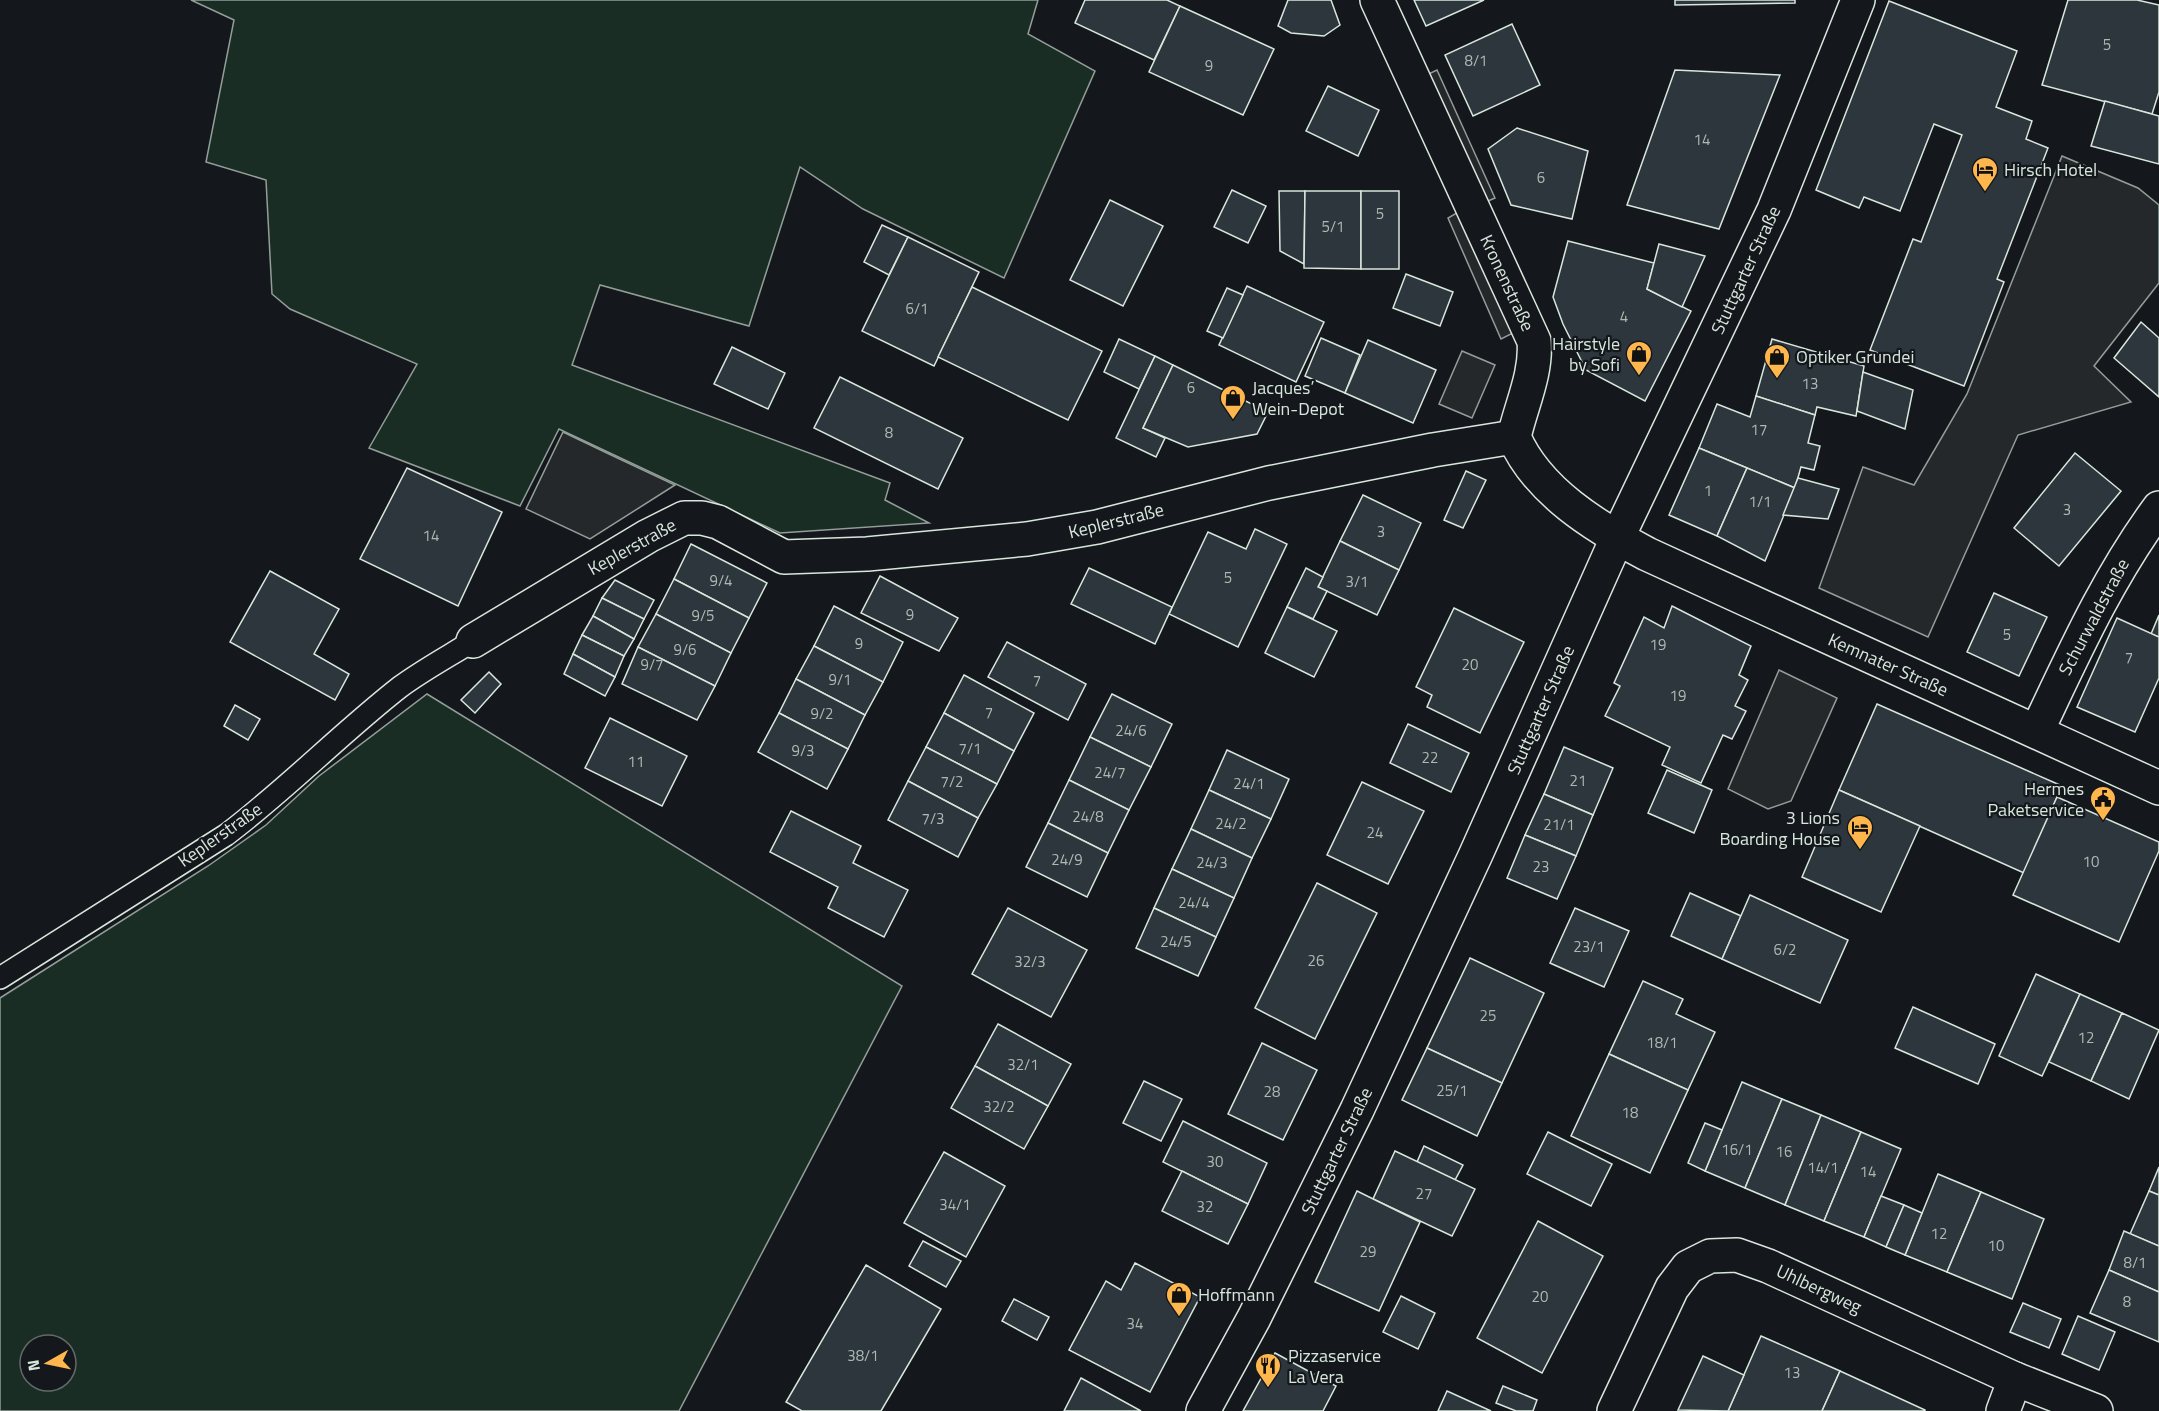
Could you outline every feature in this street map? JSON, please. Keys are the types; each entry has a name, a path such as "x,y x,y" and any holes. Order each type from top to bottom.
{"street":[{"name":"Kronenstraße","path":"1377,0 1534,341 1535,355 1532,371 1514,437"},
{"name":"Stuttgarter Straße","path":"1203,1411 1254,1318 1357,1110 1619,539 1774,210 1858,0"},
{"path":"1514,437 1530,468 1580,513 1619,539"},
{"name":"Keplerstraße","path":"473,640 648,536 684,518 702,518 718,522 784,557 867,554 1027,539 1097,527 1269,483 1433,450 1514,437"},
{"name":"Schurwaldstraße","path":"2037,731 2094,609 2115,572 2159,508"},
{"name":"Kemnater Straße","path":"1619,539 1797,624 2159,788"},
{"name":"Uhlbergweg","path":"1614,1411 1672,1288 1688,1267 1710,1256 1737,1255 1768,1266 2015,1379 2096,1411"},
{"path":"2003,1411 2015,1379"}],"lane":[{"name":"Keplerstraße","path":"0,978 226,835 402,686 473,640"}],"green space":[{"path":"191,0 1038,0 1028,34 1095,71 1004,278 863,209 800,167 749,326 600,285 572,365 890,483 885,500 929,523 780,533 559,429 520,506 369,448 417,364 290,309 272,294 266,180 206,162 234,20"},
{"path":"427,694 902,986 679,1411 0,1411 0,998 208,866 266,825 319,776"}],"shaded area":[{"path":"1437,70 1495,198 1481,204 1424,76"},
{"path":"2062,156 2138,188 2159,205 2159,283 2094,366 2131,402 2018,435 1928,637 1819,588 1863,467 1914,485 1967,394"},
{"path":"1460,211 1515,332 1501,339 1448,218"},
{"path":"1462,351 1495,365 1472,418 1439,404"},
{"path":"563,432 675,485 590,539 526,509"},
{"path":"1779,670 1837,698 1791,801 1768,809 1728,789"}],"building":[{"path":"1085,0 1167,0 1180,6 1154,60 1075,23"},
{"path":"1288,0 1331,0 1340,25 1324,36 1291,33 1278,26"},
{"path":"1414,0 1484,0 1426,26"},
{"path":"1675,0 1795,0 1795,3 1675,5"},
{"path":"2068,0 2137,0 2159,5 2159,92 2152,114 2042,85"},
{"name":"Hirsch Hotel","path":"1889,1 2017,51 1996,107 2032,121 2026,139 2048,148 1997,279 2004,282 1964,386 1870,350 1913,239 1921,242 1962,135 1934,124 1900,211 1864,197 1859,208 1816,190"},
{"path":"1180,6 1274,49 1243,115 1149,72"},
{"path":"1512,24 1540,85 1473,116 1445,55"},
{"path":"1675,70 1780,75 1719,229 1627,205"},
{"path":"1328,86 1379,110 1358,156 1306,131"},
{"path":"2105,101 2159,116 2159,164 2091,146"},
{"path":"1517,128 1588,151 1572,219 1511,205 1488,149"},
{"path":"1232,190 1266,206 1248,243 1214,227"},
{"path":"1279,191 1305,191 1304,264 1280,251"},
{"path":"1305,191 1361,191 1361,269 1304,268"},
{"path":"1361,191 1399,191 1399,269 1361,269"},
{"path":"1110,200 1163,226 1123,306 1070,280"},
{"path":"882,225 908,237 889,275 864,262"},
{"path":"908,237 979,272 934,366 862,331"},
{"path":"1568,241 1654,263 1647,289 1691,311 1645,401 1586,370 1563,324 1553,297"},
{"path":"1659,244 1705,256 1682,307 1647,289"},
{"path":"1406,274 1453,292 1440,326 1393,308"},
{"path":"1247,286 1324,322 1296,382 1219,345"},
{"path":"972,287 1102,351 1068,420 938,357"},
{"path":"1227,288 1243,295 1223,338 1207,331"},
{"path":"2141,322 2159,338 2159,397 2114,358"},
{"path":"1321,338 1360,355 1345,393 1305,376"},
{"path":"1119,339 1155,356 1139,389 1104,372"},
{"path":"1772,339 1864,366 1856,416 1817,407 1815,415 1756,396"},
{"path":"1368,340 1436,370 1413,423 1345,393"},
{"path":"732,347 785,373 768,409 714,384"},
{"path":"1155,356 1173,365 1143,428 1165,438 1156,457 1116,438"},
{"path":"1173,365 1268,412 1257,434 1188,447 1143,428"},
{"path":"1863,372 1913,390 1905,429 1857,411"},
{"path":"840,377 963,438 938,489 814,428"},
{"path":"1756,396 1815,415 1808,443 1820,446 1814,470 1801,467 1795,488 1699,448 1717,404 1750,417"},
{"path":"1699,448 1747,468 1717,536 1669,515"},
{"path":"2075,453 2121,491 2059,566 2014,528"},
{"path":"407,468 502,512 458,606 360,559"},
{"path":"1747,468 1795,488 1765,561 1717,536"},
{"path":"1466,471 1486,480 1463,528 1444,520"},
{"path":"1798,478 1839,489 1828,519 1783,515"},
{"path":"1363,495 1421,523 1399,570 1340,541"},
{"path":"1255,529 1287,544 1238,647 1169,614 1208,532 1246,549"},
{"path":"1340,541 1399,570 1377,615 1318,587"},
{"path":"691,544 767,583 749,618 674,579"},
{"path":"1089,568 1172,607 1155,644 1071,604"},
{"path":"1306,568 1323,577 1318,587 1327,591 1313,619 1287,607"},
{"path":"270,571 339,609 314,654 349,674 335,700 230,642"},
{"path":"880,576 958,618 939,651 861,613"},
{"path":"674,579 749,618 731,653 656,614"},
{"path":"615,580 654,600 644,619 602,598"},
{"path":"1994,593 2047,617 2019,676 1967,652"},
{"path":"602,598 644,619 634,639 593,616"},
{"path":"834,606 903,642 883,682 814,646"},
{"path":"1672,606 1751,646 1739,675 1748,680 1735,706 1746,711 1732,739 1723,735 1701,783 1662,765 1670,747 1605,716 1620,686 1614,683 1644,617 1664,628"},
{"path":"1287,607 1337,631 1314,677 1265,653"},
{"path":"1454,608 1524,642 1480,733 1427,707 1432,695 1416,687"},
{"path":"656,614 731,653 715,686 638,647"},
{"path":"2159,615 2159,637 2151,634"},
{"path":"593,616 634,639 624,656 582,635"},
{"path":"2117,618 2159,637 2159,678 2135,732 2077,707"},
{"path":"582,635 624,656 615,677 573,654"},
{"path":"1007,642 1086,684 1068,720 988,677"},
{"path":"814,646 883,682 865,715 796,679"},
{"path":"638,647 715,686 697,720 622,684"},
{"path":"573,654 615,677 605,696 564,674"},
{"path":"489,672 501,684 475,713 461,700"},
{"path":"964,675 1034,713 1014,751 944,713"},
{"path":"796,679 865,715 848,749 779,713"},
{"path":"1112,694 1172,724 1151,767 1090,737"},
{"path":"1877,704 2062,786 2024,873 1839,790"},
{"path":"235,705 260,719 248,740 224,726"},
{"path":"779,713 848,749 827,789 758,752"},
{"path":"944,713 1014,751 997,784 926,747"},
{"path":"610,718 687,756 662,806 585,768"},
{"path":"1408,724 1469,753 1451,792 1390,763"},
{"path":"1090,737 1151,767 1129,810 1069,780"},
{"path":"926,747 997,784 978,818 908,781"},
{"path":"1564,747 1613,768 1593,815 1544,794"},
{"path":"1227,750 1289,779 1271,819 1209,790"},
{"path":"1667,770 1712,790 1694,833 1648,813"},
{"path":"1069,780 1129,810 1108,853 1048,823"},
{"path":"908,781 978,818 958,857 888,820"},
{"path":"1362,782 1424,811 1388,884 1327,855"},
{"path":"1209,790 1271,819 1252,858 1191,829"},
{"name":"3 Lions Boarding House","path":"1839,790 1920,826 1881,912 1802,877"},
{"path":"1544,794 1593,815 1576,856 1525,835"},
{"path":"2057,797 2159,842 2159,851 2119,942 2013,895"},
{"path":"791,811 861,846 853,863 908,890 884,937 828,908 838,887 770,852"},
{"path":"1048,823 1108,853 1087,897 1026,867"},
{"path":"1191,829 1252,858 1234,898 1172,869"},
{"path":"1525,835 1576,856 1557,899 1507,878"},
{"path":"1172,869 1234,898 1216,937 1154,908"},
{"path":"1317,883 1377,913 1315,1039 1255,1008"},
{"path":"1690,893 1741,916 1722,959 1671,936"},
{"path":"1750,895 1848,940 1820,1003 1722,959"},
{"path":"1008,908 1087,950 1051,1017 972,974"},
{"path":"1154,908 1216,937 1198,976 1136,948"},
{"path":"1575,908 1629,931 1604,987 1550,963"},
{"path":"1470,958 1544,993 1502,1083 1427,1048"},
{"path":"2036,974 2080,994 2042,1076 1999,1056"},
{"path":"1643,981 1683,999 1676,1014 1715,1032 1688,1090 1609,1054"},
{"path":"2080,994 2122,1013 2091,1081 2049,1062"},
{"path":"1913,1007 1995,1044 1978,1084 1895,1048"},
{"path":"2122,1013 2159,1030 2129,1099 2091,1081"},
{"path":"998,1024 1071,1064 1048,1106 975,1066"},
{"path":"1262,1043 1317,1070 1283,1140 1228,1114"},
{"path":"1427,1048 1502,1083 1477,1136 1402,1100"},
{"path":"1609,1054 1688,1090 1650,1173 1571,1136"},
{"path":"975,1066 1048,1106 1024,1149 951,1108"},
{"path":"1144,1081 1182,1099 1161,1141 1123,1123"},
{"path":"1742,1082 1782,1099 1745,1188 1705,1171"},
{"path":"1782,1099 1821,1115 1785,1205 1745,1188"},
{"path":"1821,1115 1861,1132 1824,1221 1785,1205"},
{"path":"1183,1121 1267,1163 1248,1204 1163,1162"},
{"path":"1705,1123 1722,1130 1705,1171 1688,1163"},
{"path":"1548,1132 1612,1164 1591,1206 1527,1174"},
{"path":"1861,1132 1901,1149 1864,1237 1824,1221"},
{"path":"1424,1146 1463,1165 1455,1180 1417,1162"},
{"path":"1395,1151 1475,1189 1452,1236 1373,1199"},
{"path":"944,1152 1005,1186 966,1257 904,1223"},
{"path":"2159,1167 2159,1195 2149,1191"},
{"path":"1182,1171 1248,1204 1228,1244 1162,1211"},
{"path":"1938,1174 1981,1192 1947,1272 1905,1255"},
{"path":"1357,1191 1420,1222 1379,1311 1315,1282"},
{"path":"2149,1191 2159,1195 2159,1246 2130,1234"},
{"path":"1981,1192 2044,1219 2012,1299 1947,1272"},
{"path":"1881,1196 1904,1205 1886,1247 1864,1237"},
{"path":"1904,1205 1922,1213 1905,1255 1886,1247"},
{"path":"1538,1221 1603,1256 1542,1373 1477,1338"},
{"path":"2124,1231 2159,1246 2159,1292 2109,1270"},
{"path":"923,1241 961,1261 946,1287 909,1266"},
{"path":"1135,1263 1200,1297 1150,1392 1069,1350 1106,1281 1121,1290"},
{"path":"866,1265 941,1309 881,1411 802,1411 786,1402"},
{"path":"2109,1270 2159,1292 2159,1342 2090,1313"},
{"path":"1401,1296 1435,1313 1418,1349 1383,1332"},
{"path":"1014,1299 1049,1317 1037,1340 1002,1321"},
{"path":"2023,1303 2061,1319 2049,1348 2010,1332"},
{"path":"2078,1316 2115,1332 2099,1370 2062,1354"},
{"path":"1761,1336 1840,1371 1822,1411 1728,1411"},
{"path":"1275,1353 1336,1386 1323,1411 1243,1411"},
{"path":"1703,1356 1744,1375 1728,1411 1678,1410"},
{"path":"1840,1371 1925,1410 1925,1411 1822,1411"},
{"path":"1081,1378 1141,1411 1064,1411"},
{"path":"1503,1386 1537,1400 1533,1411 1516,1411 1496,1403"},
{"path":"1447,1391 1491,1411 1438,1411"}],"place":[{"name":"Hirsch Hotel","path":"1985,193"},
{"name":"Hairstyle by Sofi","path":"1639,377"},
{"name":"Optiker Grundei","path":"1777,380"},
{"name":"Jacques’ Wein-Depot","path":"1233,421"},
{"name":"Hermes Paketservice","path":"2103,822"},
{"name":"3 Lions Boarding House","path":"1860,851"},
{"name":"Hoffmann","path":"1179,1318"},
{"name":"Pizzaservice La Vera","path":"1268,1389"}]}
